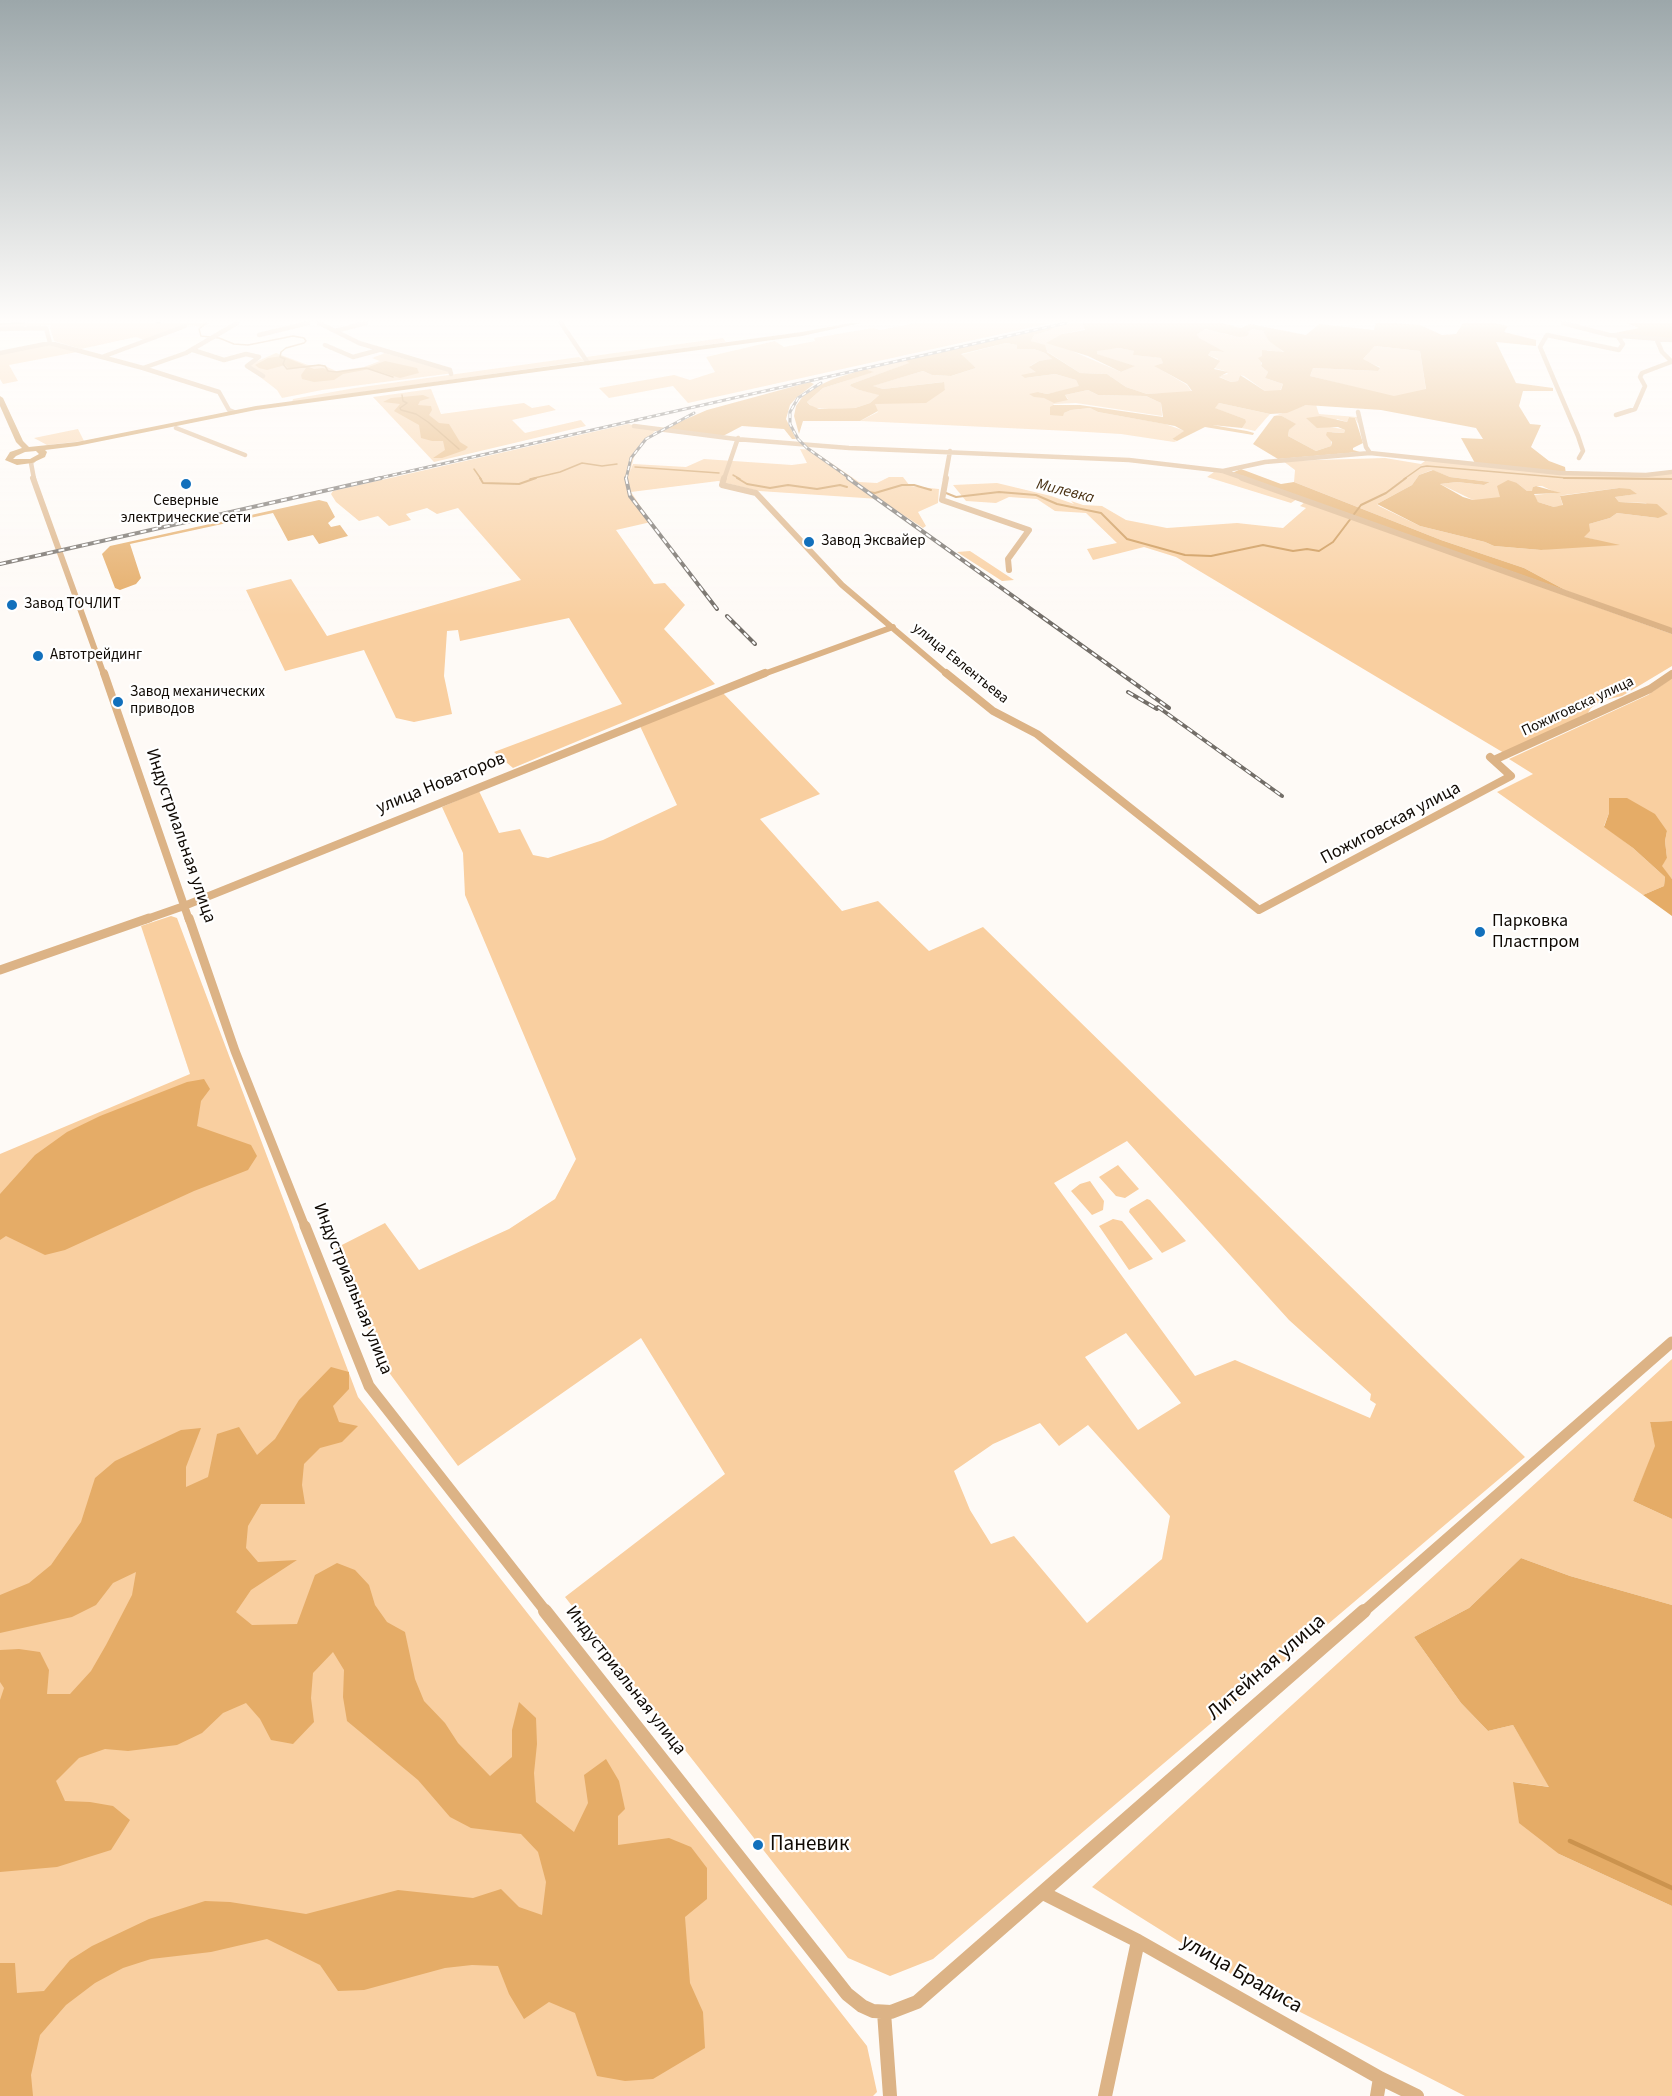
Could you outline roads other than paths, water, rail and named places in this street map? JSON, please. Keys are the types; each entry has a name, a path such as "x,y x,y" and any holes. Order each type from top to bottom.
{"main road":[{"path":"2,421 14,449 13,459"},
{"path":"10,421 20,442 38,456 77,444 191,421"},
{"path":"0,462 208,421"},
{"path":"20,442 41,447 77,444"},
{"path":"13,459 28,450"}],"street":[{"path":"1360,421 1366,447 1370,453"},
{"path":"1572,421 1583,451 1579,458"},
{"path":"634,426 849,448 1161,462 1223,471 1672,631"},
{"path":"176,428 245,455"},
{"name":"улица Евлентьева","path":"738,438 722,485 756,493 842,585 920,652 993,711 1036,734 1259,910"},
{"path":"950,451 942,500 1029,530 1008,559 1009,570"},
{"path":"1223,471 1265,462 1370,453 1560,473 1646,475 1672,472"},
{"name":"Индустриальная улица","path":"38,456 31,464 32,475 98,656 235,1051 369,1386 847,1994 873,2011 884,2012"},
{"name":"Индустриальная улица","path":"13,459 32,475"},
{"name":"улица Новаторов","path":"0,970 184,906 724,688 893,627"},
{"name":"Пожиговска улица","path":"1492,758 1650,689 1672,674"},
{"name":"Пожиговская улица","path":"1259,910 1511,776 1492,758"},
{"name":"Литейная улица","path":"884,2012 900,2011 917,2002 1672,1342"},
{"name":"улица Брадиса","path":"1043,1893 1138,1941 1380,2078 1417,2096"},
{"path":"1105,2096 1138,1941"},
{"path":"884,2012 889,2095"},
{"path":"1377,2096 1380,2078"}],"waterway":[{"name":"Милевка","path":"426,421 459,449"},
{"name":"Милевка","path":"530,479 560,472 582,463 602,466 617,464"},
{"name":"Милевка","path":"1404,479 1421,467 1427,466 1567,478 1672,479 1564,478"},
{"name":"Милевка","path":"635,467 719,473"},
{"name":"Милевка","path":"474,469 481,479"},
{"name":"Милевка","path":"733,475 740,479"},
{"name":"Милевка","path":"480,478 483,483 519,484 536,478"},
{"name":"Милевка","path":"737,478 747,484 770,488 788,485 817,489 840,485 847,487"},
{"name":"Милевка","path":"946,493 956,497 999,492 1036,495 1057,504 1101,513 1127,539 1185,555 1211,556 1263,545 1293,551 1307,549 1319,551 1333,542 1361,505 1386,493 1406,478"},
{"name":"Милевка","path":"869,492 875,493 902,485 914,485 931,490"},
{"path":"1570,1841 1672,1888"}],"railway":[{"path":"375,479 633,421"},
{"path":"626,479 631,458 646,439 680,421"},
{"path":"790,421 798,439 807,448 851,479"},
{"path":"0,564 381,478"},
{"path":"848,478 1169,708"},
{"path":"626,479 630,496 717,609"},
{"path":"727,616 755,644"},
{"path":"1128,692 1157,709"},
{"path":"1158,707 1282,796"}],"place":[{"name":"Северные электрические сети","path":"186,484"},
{"name":"Завод Эксвайер","path":"809,542"},
{"name":"Завод ТОЧЛИТ","path":"12,605"},
{"name":"Автотрейдинг","path":"38,656"},
{"name":"Завод механических приводов","path":"118,702"},
{"name":"Парковка Пластпром","path":"1480,932"},
{"name":"Паневик","path":"758,1845"}]}
